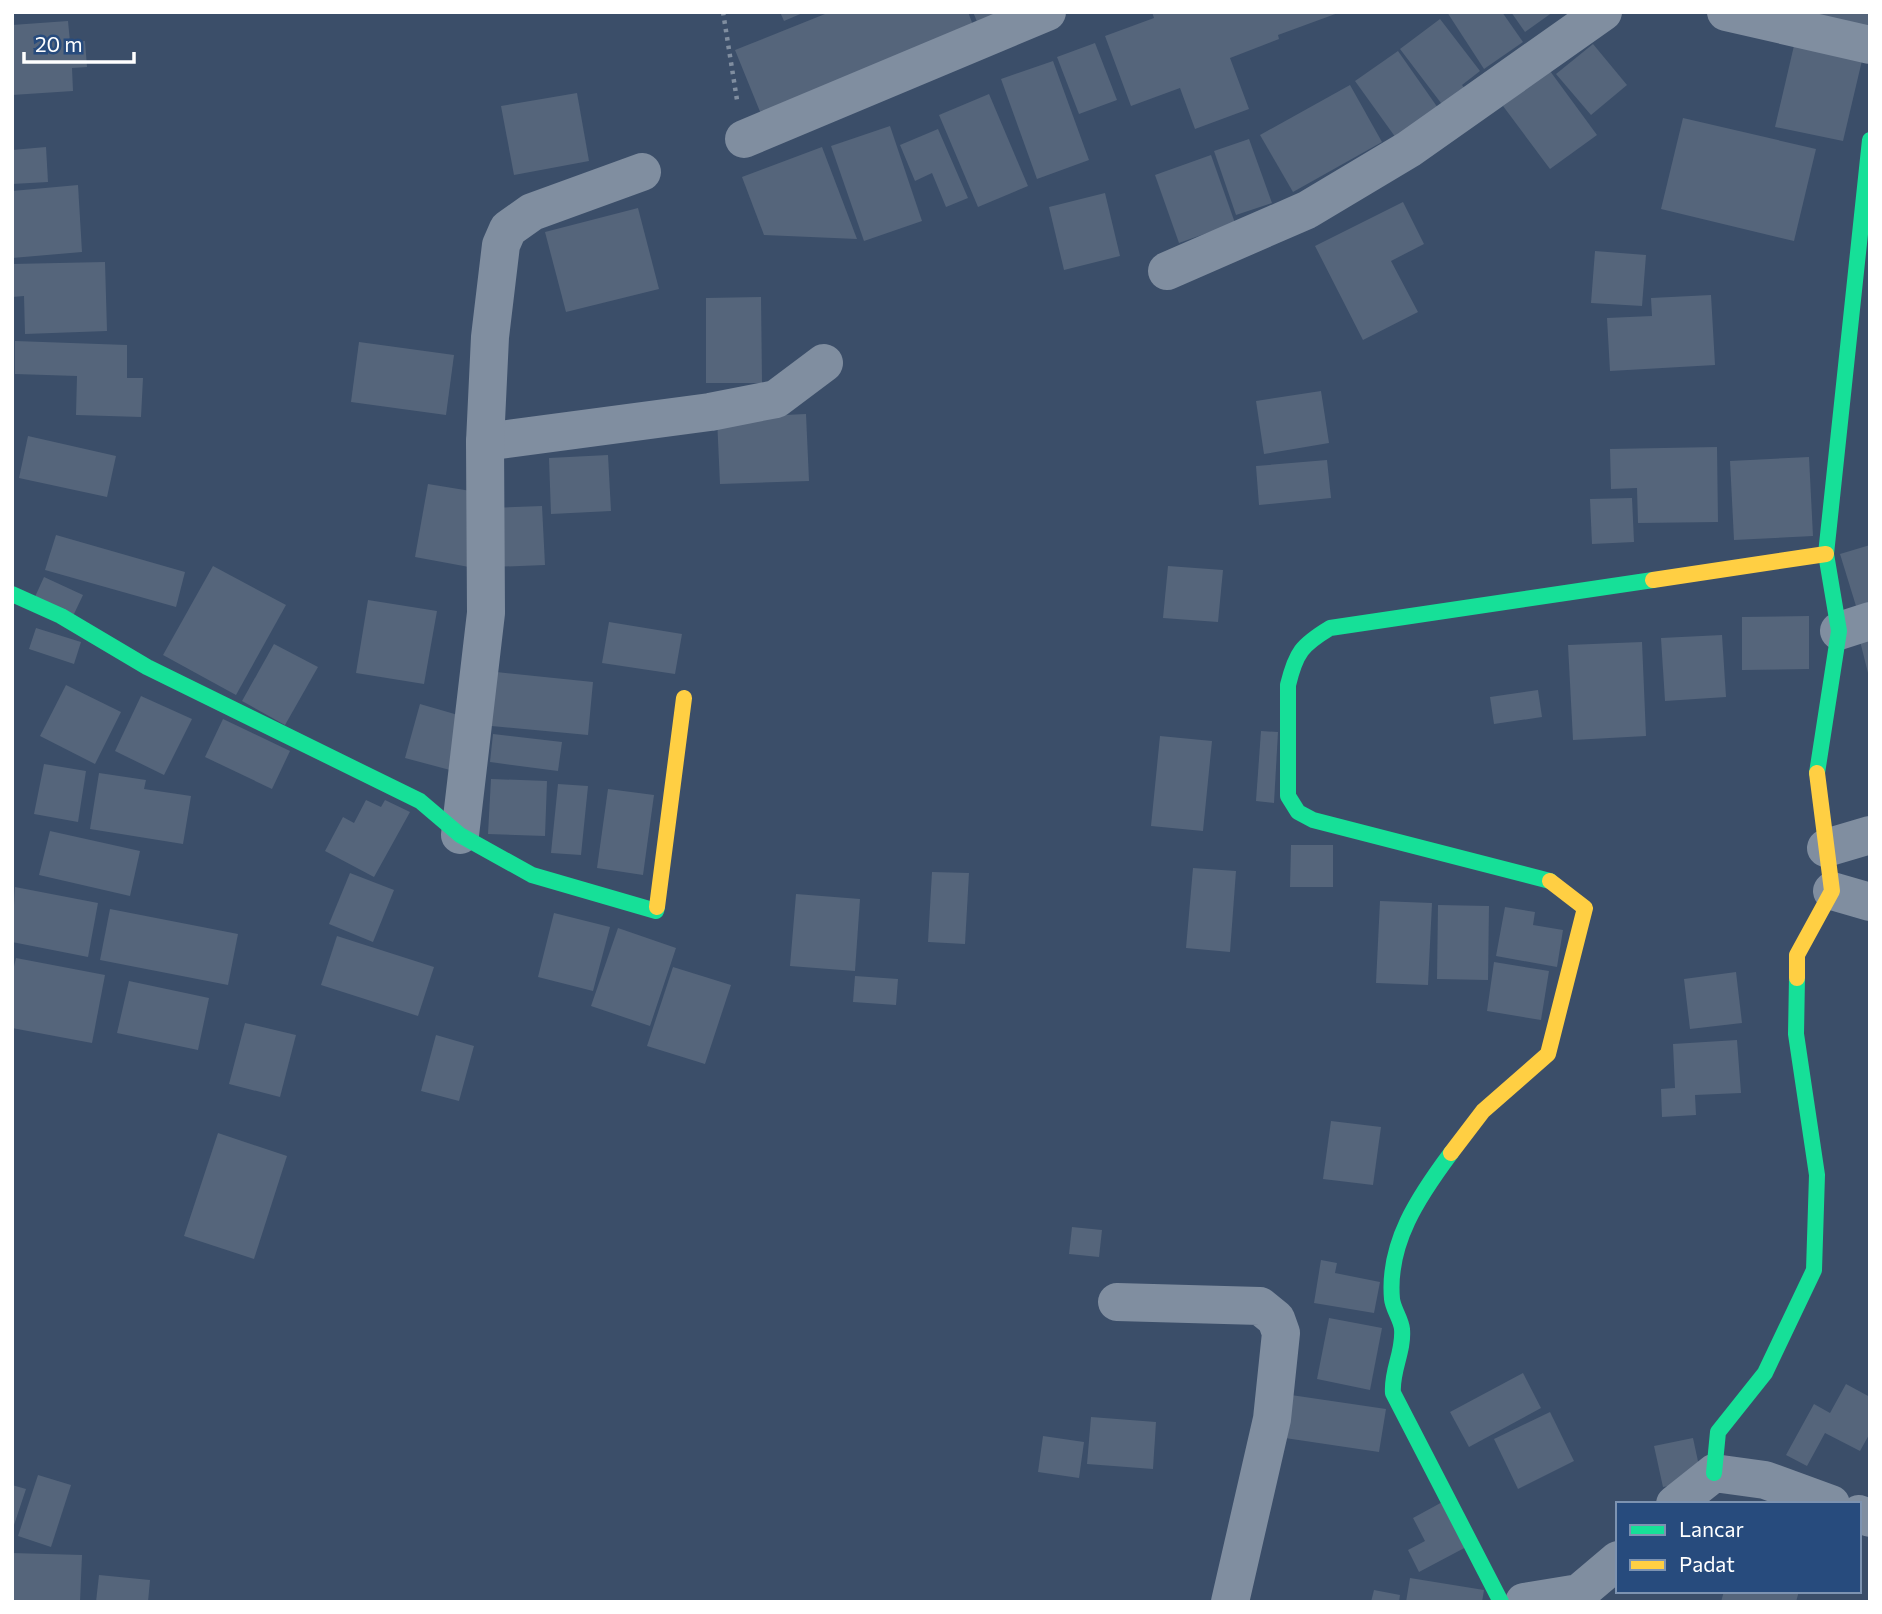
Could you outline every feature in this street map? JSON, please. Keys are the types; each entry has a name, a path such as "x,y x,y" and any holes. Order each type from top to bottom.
{"street":[{"path":"744,139 1047,12"},
{"path":"1167,271 1318,203 1409,149 1603,12"},
{"path":"1726,12 1870,45"},
{"path":"1678,1502 1714,1473 1718,1432 1765,1373 1814,1270 1817,1174 1797,1034 1797,955 1832,891 1816,767 1854,626 1825,554 1870,140"},
{"path":"460,835 486,613 485,442 490,337 501,245 508,229 532,212 642,172"},
{"path":"485,442 710,412 776,399 824,363"},
{"path":"1501,1602 1393,1393 1392,1383 1401,1354 1402,1328 1392,1302 1391,1263 1418,1197 1483,1111 1548,1054 1585,908 1546,878 1440,854 1313,820 1298,812 1288,796 1286,774 1288,685 1292,668 1306,643 1330,628 1825,554"},
{"path":"12,594 61,617 147,667 420,801 460,835 532,876 656,911 684,698"},
{"path":"1826,848 1870,835"},
{"path":"1832,891 1870,902"},
{"path":"1116,1302 1260,1306 1276,1319 1281,1333 1272,1419 1230,1602"},
{"path":"1714,1473 1765,1480 1826,1502"},
{"path":"1524,1602 1579,1593 1616,1562"}],"path":[{"path":"723,12 744,139"}],"building":[{"path":"780,12 805,12 784,21"},
{"path":"830,12 968,12 976,33 763,119 735,50"},
{"path":"973,12 1007,12 978,24"},
{"path":"1152,12 1338,13 1278,35 1279,39 1230,58 1249,109 1195,129 1180,88 1131,106 1105,36 1154,18"},
{"path":"1447,12 1502,12 1523,42 1484,69"},
{"path":"1511,12 1553,12 1525,32"},
{"path":"1811,12 1870,12 1870,37"},
{"path":"1440,19 1480,71 1462,85 1466,90 1444,107 1400,49"},
{"path":"68,21 70,42 85,41 87,67 72,68 73,91 12,95 12,25"},
{"path":"1796,37 1864,52 1843,141 1775,127"},
{"path":"1095,43 1117,100 1079,114 1057,57"},
{"path":"1593,44 1627,85 1591,115 1556,74"},
{"path":"1398,51 1438,108 1396,138 1355,81"},
{"path":"1053,61 1089,160 1037,179 1001,79"},
{"path":"1550,71 1597,135 1550,169 1503,106"},
{"path":"1350,85 1382,142 1293,192 1260,135"},
{"path":"577,93 589,161 514,175 501,106"},
{"path":"989,94 1028,186 978,207 939,115"},
{"path":"1683,118 1816,149 1794,241 1661,209"},
{"path":"890,126 922,221 864,241 831,146"},
{"path":"938,129 968,198 946,207 932,173 915,181 900,145"},
{"path":"1249,139 1272,203 1236,215 1214,151"},
{"path":"46,147 48,182 12,184 12,150"},
{"path":"822,147 857,239 764,235 742,177"},
{"path":"1211,155 1235,223 1179,243 1155,175"},
{"path":"78,185 82,252 12,258 12,191"},
{"path":"1105,193 1120,256 1064,270 1049,207"},
{"path":"1403,202 1424,244 1391,261 1418,312 1363,340 1315,246"},
{"path":"638,208 659,289 566,312 545,232"},
{"path":"1595,251 1646,255 1642,306 1591,303"},
{"path":"105,262 107,331 25,334 24,296 12,297 12,264"},
{"path":"1711,295 1715,365 1610,371 1607,318 1652,316 1651,298"},
{"path":"761,297 762,383 706,383 706,298"},
{"path":"15,341 127,345 127,378 143,378 141,417 76,415 77,376 15,374"},
{"path":"359,342 454,355 446,415 351,402"},
{"path":"1321,391 1329,443 1264,454 1256,401"},
{"path":"806,414 809,481 720,484 717,418"},
{"path":"28,436 116,456 107,497 19,478"},
{"path":"1717,447 1718,522 1638,523 1637,488 1611,489 1610,449"},
{"path":"608,455 611,511 551,514 549,458"},
{"path":"1809,457 1813,536 1734,540 1730,461"},
{"path":"1327,460 1331,498 1259,505 1256,466"},
{"path":"428,484 483,493 469,567 415,557"},
{"path":"1632,498 1634,542 1592,544 1590,499"},
{"path":"542,506 545,565 492,567 490,508"},
{"path":"56,535 185,572 176,607 45,570"},
{"path":"1870,545 1870,602 1856,606 1840,554"},
{"path":"213,566 286,605 236,695 163,655"},
{"path":"1168,566 1223,570 1218,622 1163,618"},
{"path":"44,577 83,595 73,616 34,599"},
{"path":"368,600 437,611 424,684 356,673"},
{"path":"1809,616 1809,669 1742,670 1742,617"},
{"path":"609,622 682,634 675,674 602,663"},
{"path":"36,628 81,642 74,664 29,649"},
{"path":"1722,635 1726,697 1665,701 1661,638"},
{"path":"1870,638 1870,677 1869,677 1860,641"},
{"path":"1642,642 1646,736 1573,740 1568,645"},
{"path":"274,644 318,667 285,725 242,701"},
{"path":"487,671 593,682 588,735 481,725"},
{"path":"66,685 121,712 95,764 40,736"},
{"path":"1538,690 1542,717 1494,724 1490,697"},
{"path":"141,696 192,719 164,775 115,751"},
{"path":"420,704 465,717 450,770 405,758"},
{"path":"223,719 290,751 272,789 205,757"},
{"path":"1261,731 1278,732 1274,803 1256,801"},
{"path":"493,734 562,742 558,771 490,762"},
{"path":"1160,736 1212,741 1203,831 1151,826"},
{"path":"44,764 86,771 78,822 34,814"},
{"path":"99,773 146,780 144,789 191,796 183,844 90,829"},
{"path":"491,779 547,781 545,836 488,834"},
{"path":"558,784 588,786 581,855 551,853"},
{"path":"608,789 654,795 643,875 597,868"},
{"path":"366,800 381,807 385,800 410,812 374,877 325,851 343,817 354,823"},
{"path":"50,831 140,851 130,896 39,875"},
{"path":"1291,845 1333,845 1333,887 1290,887"},
{"path":"1193,868 1236,871 1230,952 1186,948"},
{"path":"932,872 969,873 965,944 928,942"},
{"path":"350,873 394,890 373,942 329,924"},
{"path":"15,887 98,903 88,957 12,942"},
{"path":"796,894 860,899 855,971 790,966"},
{"path":"1380,901 1432,903 1428,985 1376,983"},
{"path":"1438,905 1489,906 1488,980 1437,979"},
{"path":"1505,907 1535,912 1533,925 1563,930 1557,967 1496,956"},
{"path":"110,909 238,934 228,985 100,960"},
{"path":"554,913 610,927 593,991 538,977"},
{"path":"618,928 676,948 650,1026 591,1006"},
{"path":"337,936 434,967 418,1016 321,985"},
{"path":"16,958 105,975 92,1043 12,1028 12,975"},
{"path":"1494,962 1549,971 1541,1020 1487,1011"},
{"path":"673,967 731,985 705,1064 647,1046"},
{"path":"1736,972 1742,1023 1690,1029 1684,979"},
{"path":"855,976 898,979 896,1005 853,1002"},
{"path":"129,981 209,998 198,1050 117,1033"},
{"path":"245,1023 296,1035 280,1097 229,1084"},
{"path":"436,1035 474,1046 459,1101 421,1091"},
{"path":"1737,1040 1741,1093 1695,1095 1696,1115 1662,1117 1661,1089 1675,1088 1673,1044"},
{"path":"1331,1121 1381,1127 1373,1185 1323,1179"},
{"path":"218,1133 287,1156 254,1259 184,1236"},
{"path":"1072,1227 1102,1230 1099,1257 1069,1254"},
{"path":"1321,1260 1337,1263 1335,1273 1380,1282 1374,1313 1314,1303"},
{"path":"1329,1318 1382,1328 1370,1390 1317,1379"},
{"path":"1523,1373 1541,1408 1469,1447 1450,1412"},
{"path":"1846,1384 1870,1397 1870,1433 1860,1451 1825,1433 1807,1466 1786,1455 1814,1404 1830,1413"},
{"path":"1291,1395 1386,1409 1379,1452 1285,1438"},
{"path":"1550,1412 1574,1461 1518,1489 1494,1439"},
{"path":"1091,1417 1156,1422 1153,1469 1087,1464"},
{"path":"1043,1436 1084,1442 1079,1478 1038,1472"},
{"path":"1693,1438 1702,1480 1663,1487 1654,1446"},
{"path":"38,1475 71,1485 51,1547 18,1536"},
{"path":"12,1485 26,1489 13,1528 12,1528"},
{"path":"1446,1500 1470,1545 1419,1572 1408,1550 1425,1541 1413,1518"},
{"path":"12,1553 82,1555 80,1602 12,1602"},
{"path":"99,1575 150,1580 148,1602 96,1602"},
{"path":"1410,1578 1484,1590 1482,1602 1406,1602"},
{"path":"1374,1590 1400,1595 1399,1602 1371,1602"},
{"path":"1723,1593 1798,1593 1796,1602 1721,1602"}],"traffic: fast":[{"path":"1817,773 1839,631 1826,554 1870,140"},
{"path":"1550,881 1313,820 1298,812 1288,796 1288,685 1294,665 1302,650 1330,628 1653,580"},
{"path":"12,594 61,616 147,667 420,801 460,835 532,875 656,911 657,907"},
{"path":"1714,1473 1718,1432 1765,1373 1814,1270 1817,1175 1796,1034 1797,978"},
{"path":"1451,1153 1417,1203 1400,1240 1395,1259 1392,1299 1402,1337 1393,1393 1501,1602"}],"traffic: slow":[{"path":"1653,580 1826,554"},
{"path":"657,907 684,698"},
{"path":"1797,978 1797,955 1832,891 1817,773"},
{"path":"1451,1153 1483,1111 1548,1054 1585,908 1550,881"}]}
